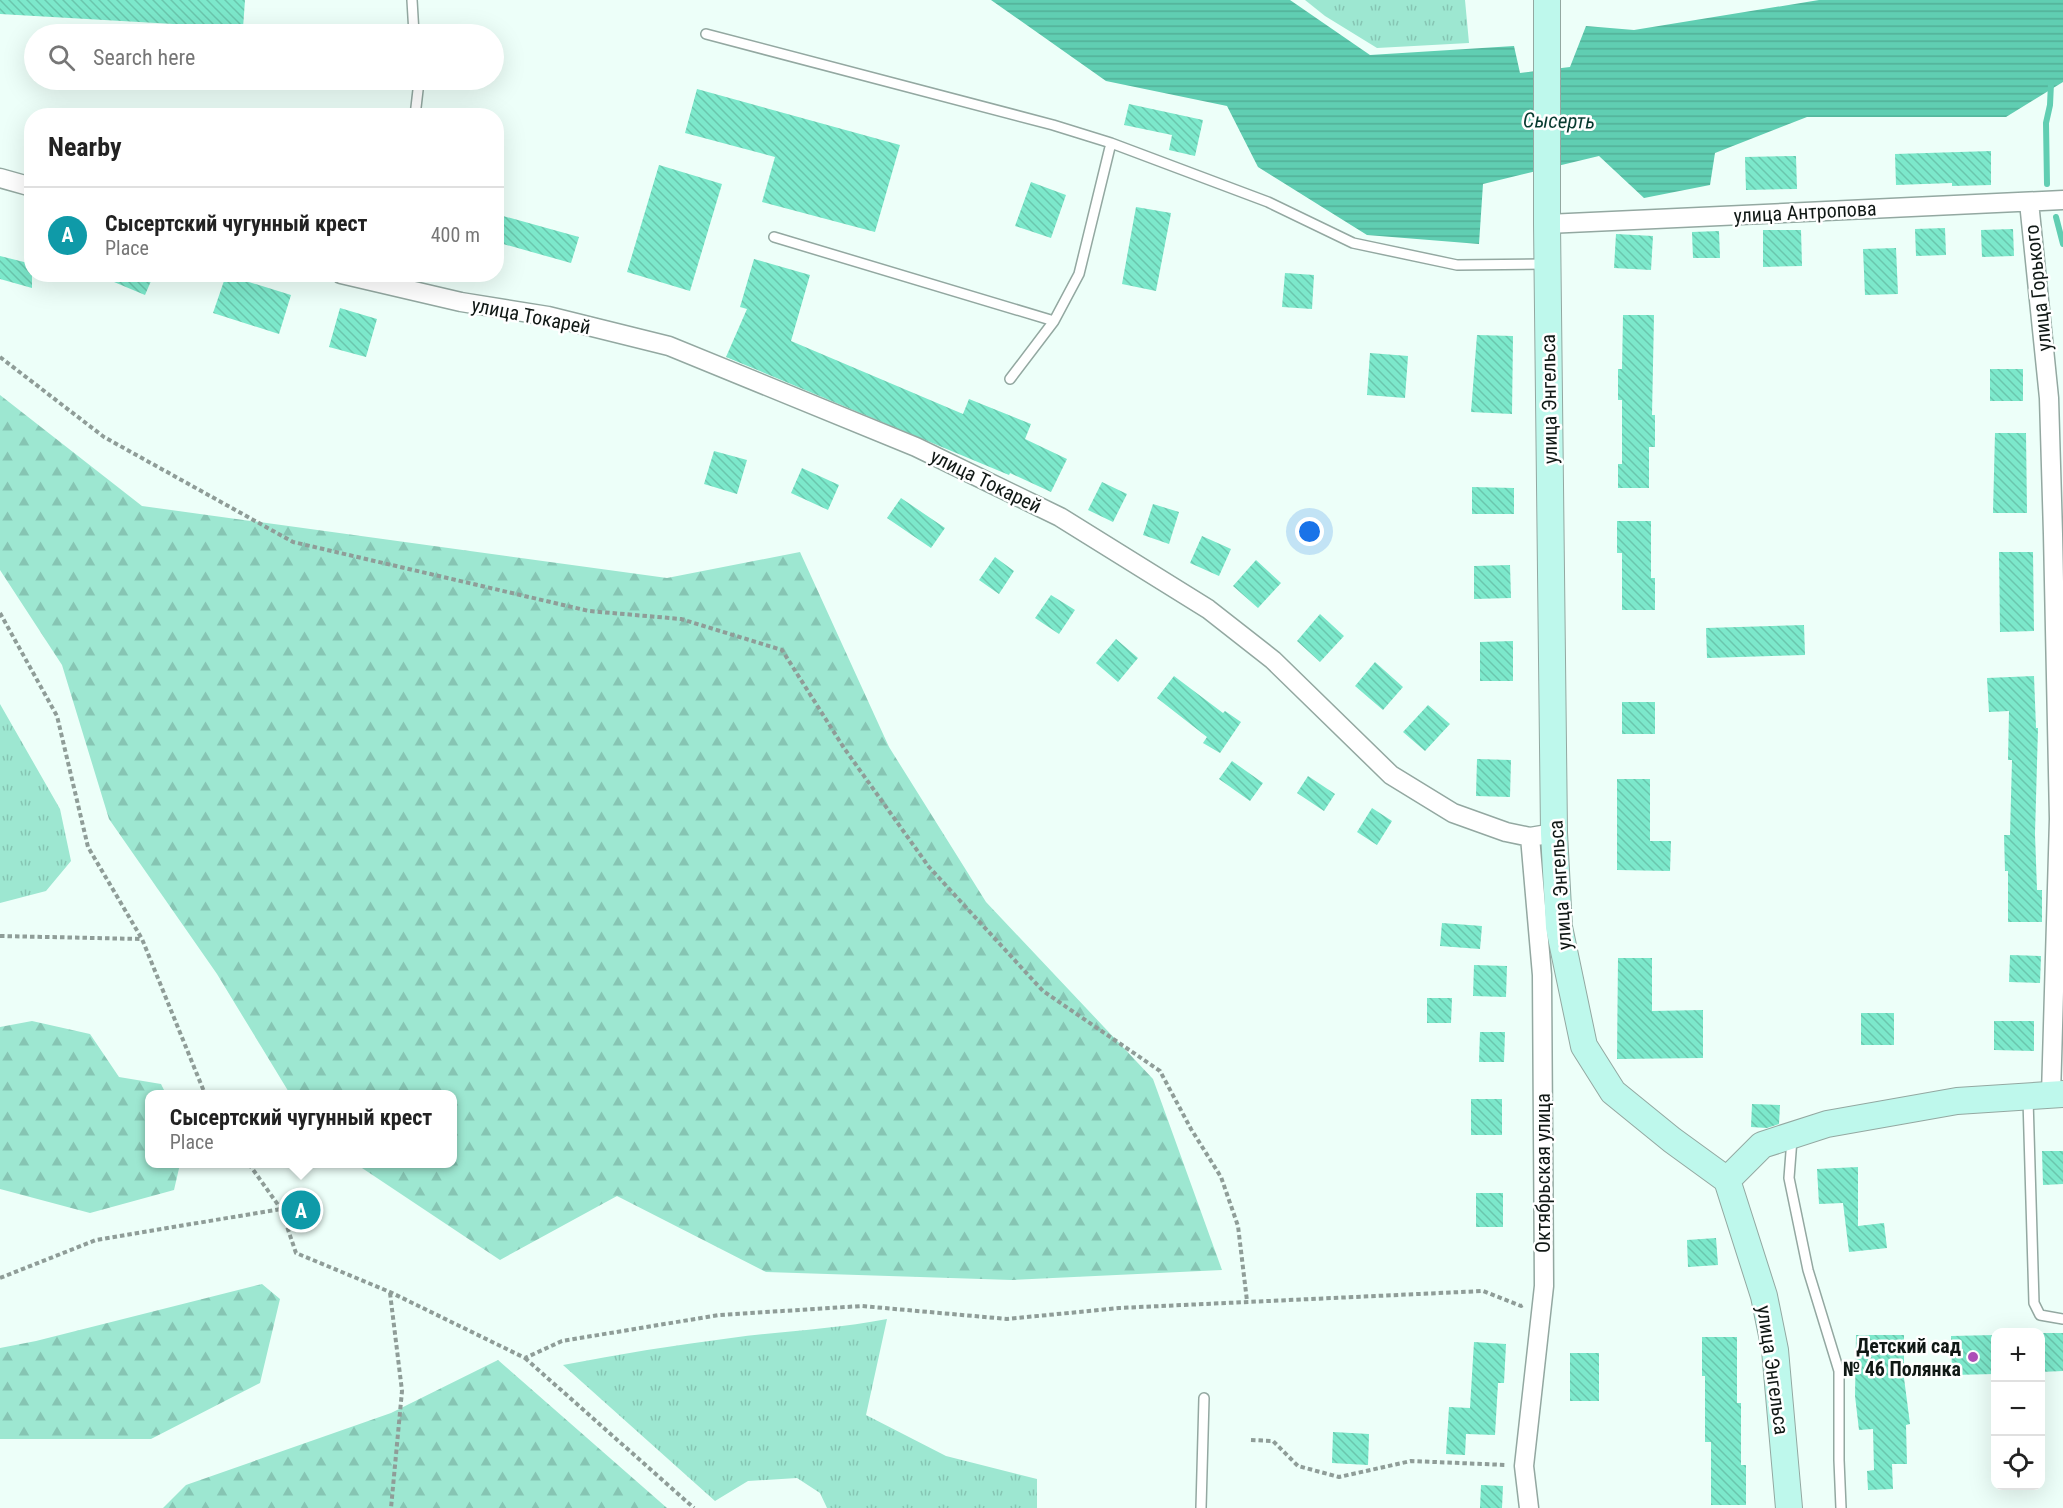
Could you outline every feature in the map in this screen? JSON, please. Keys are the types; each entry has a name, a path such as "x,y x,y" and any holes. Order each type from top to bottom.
{"street":[{"name":"улица Энгельса","path":"1547,0 1548,264 1542,835 1559,927 1556,980 1584,1046 1613,1092 1671,1140 1727,1180 1764,1296 1775,1350 1789,1508"},
{"path":"0,178 24,185"},
{"name":"улица Антропова","path":"1547,224 2063,200"},
{"name":"улица Горького","path":"2029,202 2049,398 2054,546 2059,819 2048,1095"},
{"name":"улица Токарей","path":"400,282 461,302 549,316 669,346 916,447 1060,517 1208,609 1273,660 1391,775 1453,813 1506,832 1542,835"},
{"name":"Октябрьская улица","path":"1529,1508 1524,1466 1544,1286 1556,980"},
{"path":"1727,1180 1762,1145 1827,1124 1957,1101 2048,1095"}],"lane":[{"path":"412,0 413,24"},
{"path":"706,34 1053,125 1111,143 1268,202 1353,243 1457,265 1548,264"},
{"path":"416,108 418,90"},
{"path":"1010,379 1054,321 1078,274 1111,143"},
{"path":"774,237 1054,321"},
{"path":"2048,1095 2034,1303 2040,1315 2063,1318"},
{"path":"1792,1134 1789,1178 1808,1270 1839,1371 1841,1508"},
{"path":"1201,1508 1204,1398"}],"path":[{"path":"0,357 104,437 293,542 589,611 681,619 782,650 844,748 929,867 1043,991 1161,1071 1191,1129 1221,1177 1238,1226 1247,1301"},
{"path":"0,613 57,716 88,847 142,939 204,1090"},
{"path":"0,620 8,627"},
{"path":"0,936 142,939"},
{"path":"252,1168 281,1209 296,1253 390,1292 525,1358 694,1508"},
{"path":"0,1278 96,1240 281,1209"},
{"path":"525,1358 562,1341 719,1315 862,1306 1007,1319 1119,1308 1483,1291 1521,1306 1544,1286"},
{"path":"390,1292 402,1391 391,1508"},
{"path":"1251,1440 1273,1441 1298,1466 1339,1477 1411,1461 1524,1466"}],"green space":[{"path":"1305,0 1465,0 1469,43 1377,48 1325,16"},
{"path":"0,395 142,506 667,578 800,552 889,747 986,902 1153,1079 1222,1270 1012,1280 766,1272 617,1196 500,1260 362,1168 457,1168 457,1090 288,1090 217,974 109,819 62,665 0,570"},
{"path":"0,704 60,809 71,861 46,891 0,903"},
{"path":"32,1021 90,1034 119,1077 161,1084 164,1090 145,1090 145,1168 179,1168 174,1190 90,1213 0,1189 0,1027"},
{"path":"262,1284 280,1299 260,1383 151,1439 0,1439 0,1348"},
{"path":"887,1319 866,1415 946,1456 1037,1479 1037,1508 827,1508 820,1493 797,1478 748,1481 715,1501 563,1365 689,1344"},
{"path":"498,1360 667,1508 163,1508 186,1485 391,1413"}],"water":[{"name":"Сысерть","path":"991,0 1290,0 1370,55 1514,46 1520,73 1570,67 1586,26 1634,30 1819,0 2063,0 2063,82 2006,117 1807,117 1715,153 1710,185 1644,198 1599,156 1483,184 1479,244 1367,235 1258,167 1227,106 1106,81"}],"building":[{"path":"0,0 245,0 243,24 174,24 0,14"},
{"path":"697,89 900,145 875,232 762,202 775,157 685,133"},
{"path":"1129,104 1203,120 1195,156 1169,150 1172,135 1124,125"},
{"path":"1991,151 1991,185 1952,186 1952,183 1896,185 1895,154"},
{"path":"1796,156 1797,189 1746,190 1745,157"},
{"path":"659,165 722,184 690,291 627,272"},
{"path":"1031,182 1066,195 1051,238 1015,226"},
{"path":"1136,207 1171,213 1156,291 1122,284"},
{"path":"504,216 579,237 571,263 504,244"},
{"path":"1945,228 1946,255 1916,256 1915,229"},
{"path":"2013,229 2014,256 1982,257 1981,230"},
{"path":"1763,230 1801,230 1802,266 1763,267"},
{"path":"1719,231 1720,258 1693,258 1692,232"},
{"path":"1616,234 1653,236 1651,270 1614,268"},
{"path":"1896,248 1898,294 1865,295 1863,249"},
{"path":"0,256 24,262 24,282 32,282 32,288 0,279"},
{"path":"754,259 810,275 791,341 963,414 969,399 1031,424 1025,439 1067,459 1051,492 1010,473 1009,475 726,357 747,309 740,307"},
{"path":"1285,273 1314,275 1312,309 1282,307"},
{"path":"114,282 151,282 145,295"},
{"path":"224,282 249,282 291,295 279,334 213,313"},
{"path":"340,308 377,319 366,357 329,347"},
{"path":"1623,315 1654,315 1652,415 1655,415 1655,447 1649,447 1649,488 1618,488 1618,464 1622,464 1622,400 1618,400 1618,369 1622,369"},
{"path":"1477,335 1513,336 1512,414 1471,412"},
{"path":"1370,353 1408,356 1405,398 1367,395"},
{"path":"1990,369 2023,369 2023,401 1990,401"},
{"path":"1995,433 2026,433 2027,513 1993,513"},
{"path":"714,451 747,460 737,494 704,484"},
{"path":"802,468 839,485 828,510 791,493"},
{"path":"1102,482 1127,494 1113,522 1088,510"},
{"path":"1472,487 1514,488 1514,514 1472,514"},
{"path":"901,498 945,528 931,548 887,518"},
{"path":"1153,504 1179,512 1169,544 1143,535"},
{"path":"1617,521 1651,521 1651,578 1655,578 1655,610 1622,610 1622,553 1617,553"},
{"path":"1202,536 1231,549 1219,576 1190,563"},
{"path":"1999,552 2033,552 2034,631 2000,632"},
{"path":"995,557 1014,571 999,594 979,580"},
{"path":"1256,560 1281,583 1258,608 1233,586"},
{"path":"1510,565 1511,598 1474,599 1474,566"},
{"path":"1051,595 1075,610 1059,634 1035,618"},
{"path":"1320,614 1344,636 1320,662 1297,641"},
{"path":"1804,625 1805,655 1707,658 1706,628"},
{"path":"1116,639 1138,658 1118,682 1096,663"},
{"path":"1513,641 1513,681 1480,681 1480,642"},
{"path":"1375,662 1403,687 1383,710 1355,686"},
{"path":"1174,676 1223,713 1225,711 1241,722 1220,753 1203,743 1207,737 1157,698"},
{"path":"2034,676 2036,728 2038,728 2035,834 2037,890 2042,890 2042,922 2008,922 2008,871 2005,871 2004,835 2010,835 2012,760 2008,760 2009,711 1989,712 1987,678"},
{"path":"1622,702 1655,702 1655,734 1622,734"},
{"path":"1428,705 1450,724 1425,751 1403,732"},
{"path":"1477,759 1511,760 1510,797 1476,796"},
{"path":"1232,761 1263,783 1250,801 1219,779"},
{"path":"1308,776 1335,794 1324,811 1297,793"},
{"path":"1617,779 1650,779 1650,841 1671,841 1670,871 1617,870"},
{"path":"1372,808 1392,821 1377,845 1357,832"},
{"path":"1442,923 1482,926 1480,949 1440,946"},
{"path":"2010,955 2041,956 2040,983 2009,982"},
{"path":"1618,958 1652,958 1652,1011 1703,1010 1703,1058 1617,1059"},
{"path":"1474,965 1507,966 1506,997 1473,996"},
{"path":"1427,998 1452,998 1451,1023 1427,1023"},
{"path":"1861,1013 1894,1013 1894,1045 1861,1045"},
{"path":"1994,1021 2034,1021 2034,1051 1994,1050"},
{"path":"1480,1032 1505,1032 1504,1062 1479,1062"},
{"path":"1471,1099 1502,1099 1502,1135 1471,1135"},
{"path":"1752,1104 1780,1105 1779,1124 1767,1128 1751,1127"},
{"path":"2042,1151 2063,1151 2063,1184 2043,1185"},
{"path":"1858,1167 1858,1226 1884,1223 1887,1248 1849,1252 1843,1203 1819,1204 1817,1169"},
{"path":"1476,1193 1503,1193 1503,1227 1476,1227"},
{"path":"1716,1238 1718,1265 1688,1267 1687,1240"},
{"path":"2045,1333 2063,1333 2063,1371 2045,1372"},
{"path":"1856,1335 1904,1335 1904,1378 1910,1424 1906,1425 1907,1464 1892,1464 1893,1489 1868,1490 1867,1471 1874,1470 1873,1429 1859,1430 1855,1396"},
{"path":"1991,1335 1991,1374 1952,1375 1951,1336"},
{"path":"1702,1337 1737,1337 1737,1403 1741,1403 1741,1465 1746,1465 1746,1505 1711,1505 1711,1442 1705,1442 1705,1376 1702,1376"},
{"path":"1474,1342 1506,1344 1504,1383 1498,1383 1495,1435 1466,1434 1465,1455 1446,1454 1449,1407 1470,1408"},
{"path":"1570,1353 1599,1353 1599,1401 1570,1401"},
{"path":"1333,1432 1369,1434 1368,1465 1332,1463"},
{"path":"1481,1485 1503,1486 1502,1508 1480,1508"}],"waterway":[{"path":"2047,184 2046,123 2051,83"},
{"path":"2056,217 2063,244"}],"place":[{"name":"Сысертский чугунный крест","path":"301,1210"},
{"name":"Детский сад № 46 Полянка","path":"1973,1357"}]}
